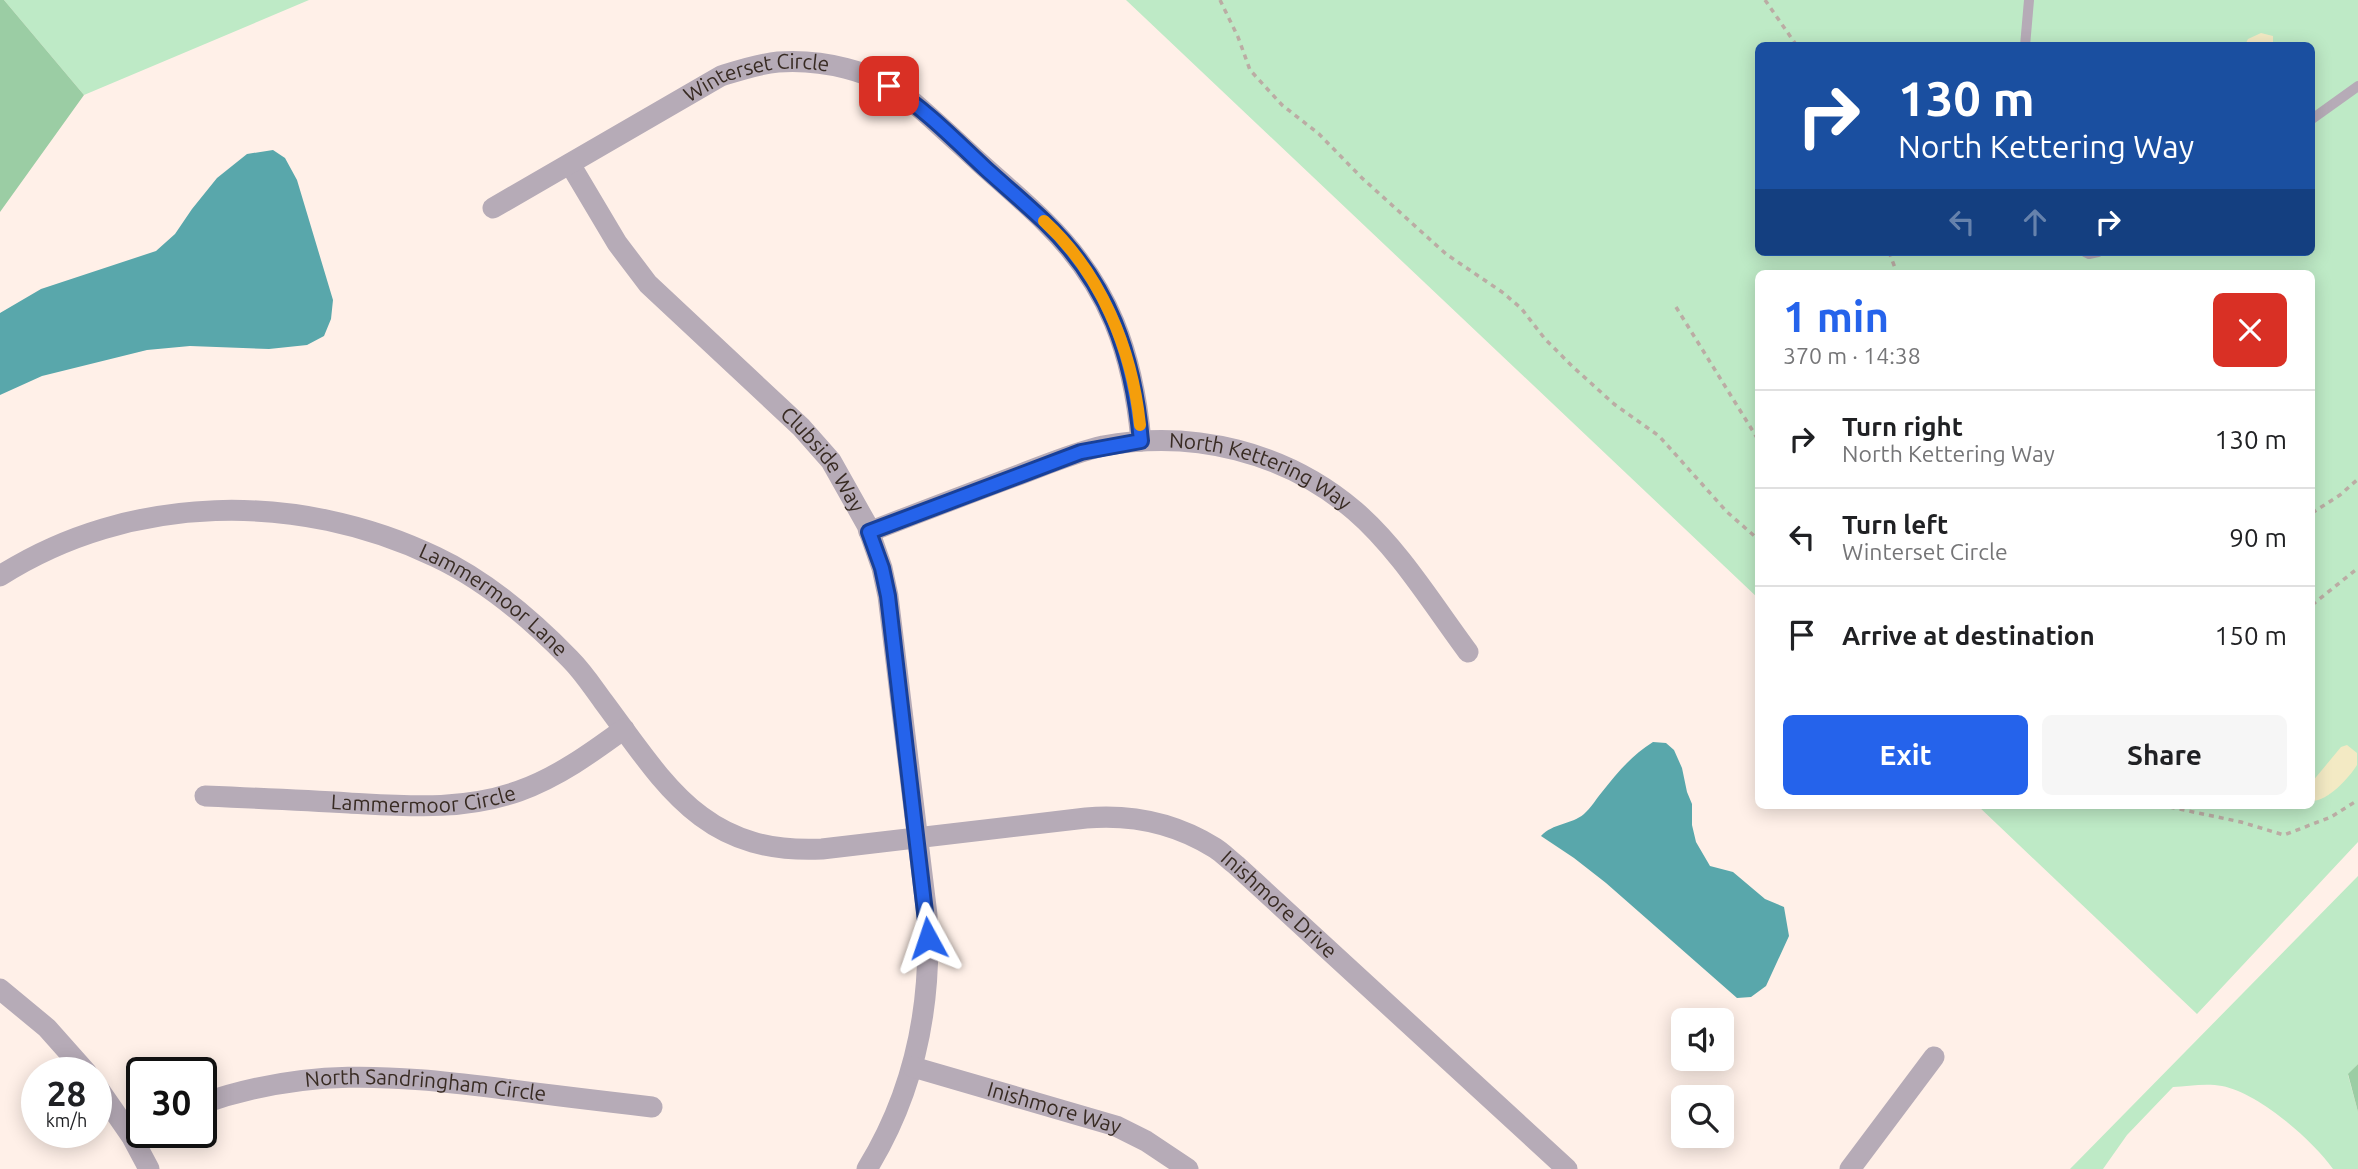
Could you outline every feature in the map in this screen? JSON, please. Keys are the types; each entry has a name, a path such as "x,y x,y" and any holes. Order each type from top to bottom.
{"street":[{"name":"Winterset Circle","path":"493,208 721,76 749,67 795,61 840,67 889,86 925,113 1048,225 1076,257 1105,302 1127,355 1138,405 1141,441"},
{"name":"Clubside Way","path":"570,164 617,243 648,284 811,437 843,480 869,532 882,568 888,596 927,915 929,958 925,1009 913,1067 896,1113 867,1169"},
{"name":"North Kettering Way","path":"869,532 1081,452 1141,441 1183,440 1228,447 1284,466 1326,489 1356,512 1382,537 1468,652"},
{"name":"Lammermoor Lane","path":"0,576 64,544 108,528 147,519 206,511 242,510 293,513 339,522 406,543 438,558 488,587 530,619 572,660 654,771 689,808 718,827 749,841 793,849 814,850 916,837"},
{"name":"Lammermoor Circle","path":"205,796 428,807 465,804 496,798 541,782 573,765 624,729"},
{"name":"Inishmore Drive","path":"916,837 1118,816 1160,823 1184,831 1214,848 1236,865 1567,1169"},
{"path":"0,989 47,1028 73,1057"},
{"path":"1850,1169 1934,1056"},
{"name":"Inishmore Way","path":"913,1067 1116,1126 1146,1141 1188,1169"},
{"name":"North Sandringham Circle","path":"217,1099 291,1080 382,1076 652,1107"},
{"path":"112,1105 126,1122"},
{"path":"142,1148 149,1169"}],"lane":[{"path":"2025,42 2029,0"},
{"path":"2315,117 2358,86"}],"path":[{"path":"1220,0 1250,70 1282,105 1319,134 1362,178 1446,254 1521,308 1545,339 1572,366 1614,404 1659,436 1727,512 1755,536"},
{"path":"1765,0 1794,42"},
{"path":"1676,307 1755,435"},
{"path":"2315,511 2358,479"},
{"path":"2315,603 2358,568"},
{"path":"2174,809 2241,822 2284,835 2332,817 2358,800"}],"green space":[{"path":"0,0 4,0 84,95 0,212"},
{"path":"4,0 309,0 84,95"},
{"path":"1126,0 2358,0 2358,842 2197,1014 1981,809 2315,809 2315,270 1755,270 1755,595"},
{"path":"2358,876 2358,1064 2348,1075 2358,1112 2358,1169 2333,1169 2312,1144 2267,1107 2236,1090 2204,1085 2173,1087 2127,1135 2103,1169 2070,1169"},
{"path":"2358,1064 2358,1112 2348,1074"}],"sand":[{"path":"2261,33 2273,36 2273,42 2246,42"},
{"path":"2347,745 2357,753 2357,765 2331,793 2315,800 2315,778 2341,747"}],"water":[{"path":"273,150 285,158 297,180 333,300 331,319 324,336 307,345 269,349 190,346 147,350 42,376 0,395 0,313 41,289 156,251 175,234 217,178 247,154"},
{"path":"1653,742 1666,743 1674,750 1692,804 1692,825 1696,842 1710,866 1733,872 1765,899 1784,907 1789,936 1766,986 1751,997 1737,998 1606,883 1541,836 1584,814 1625,765"}],"slow traffic":[{"path":"1044,221 1076,257 1105,302 1127,355 1140,425"}],"route":[{"path":"889,86 925,113 1048,225 1096,285 1127,355 1138,405 1141,441 1081,452 869,532 882,568 888,596 928,938"}]}
